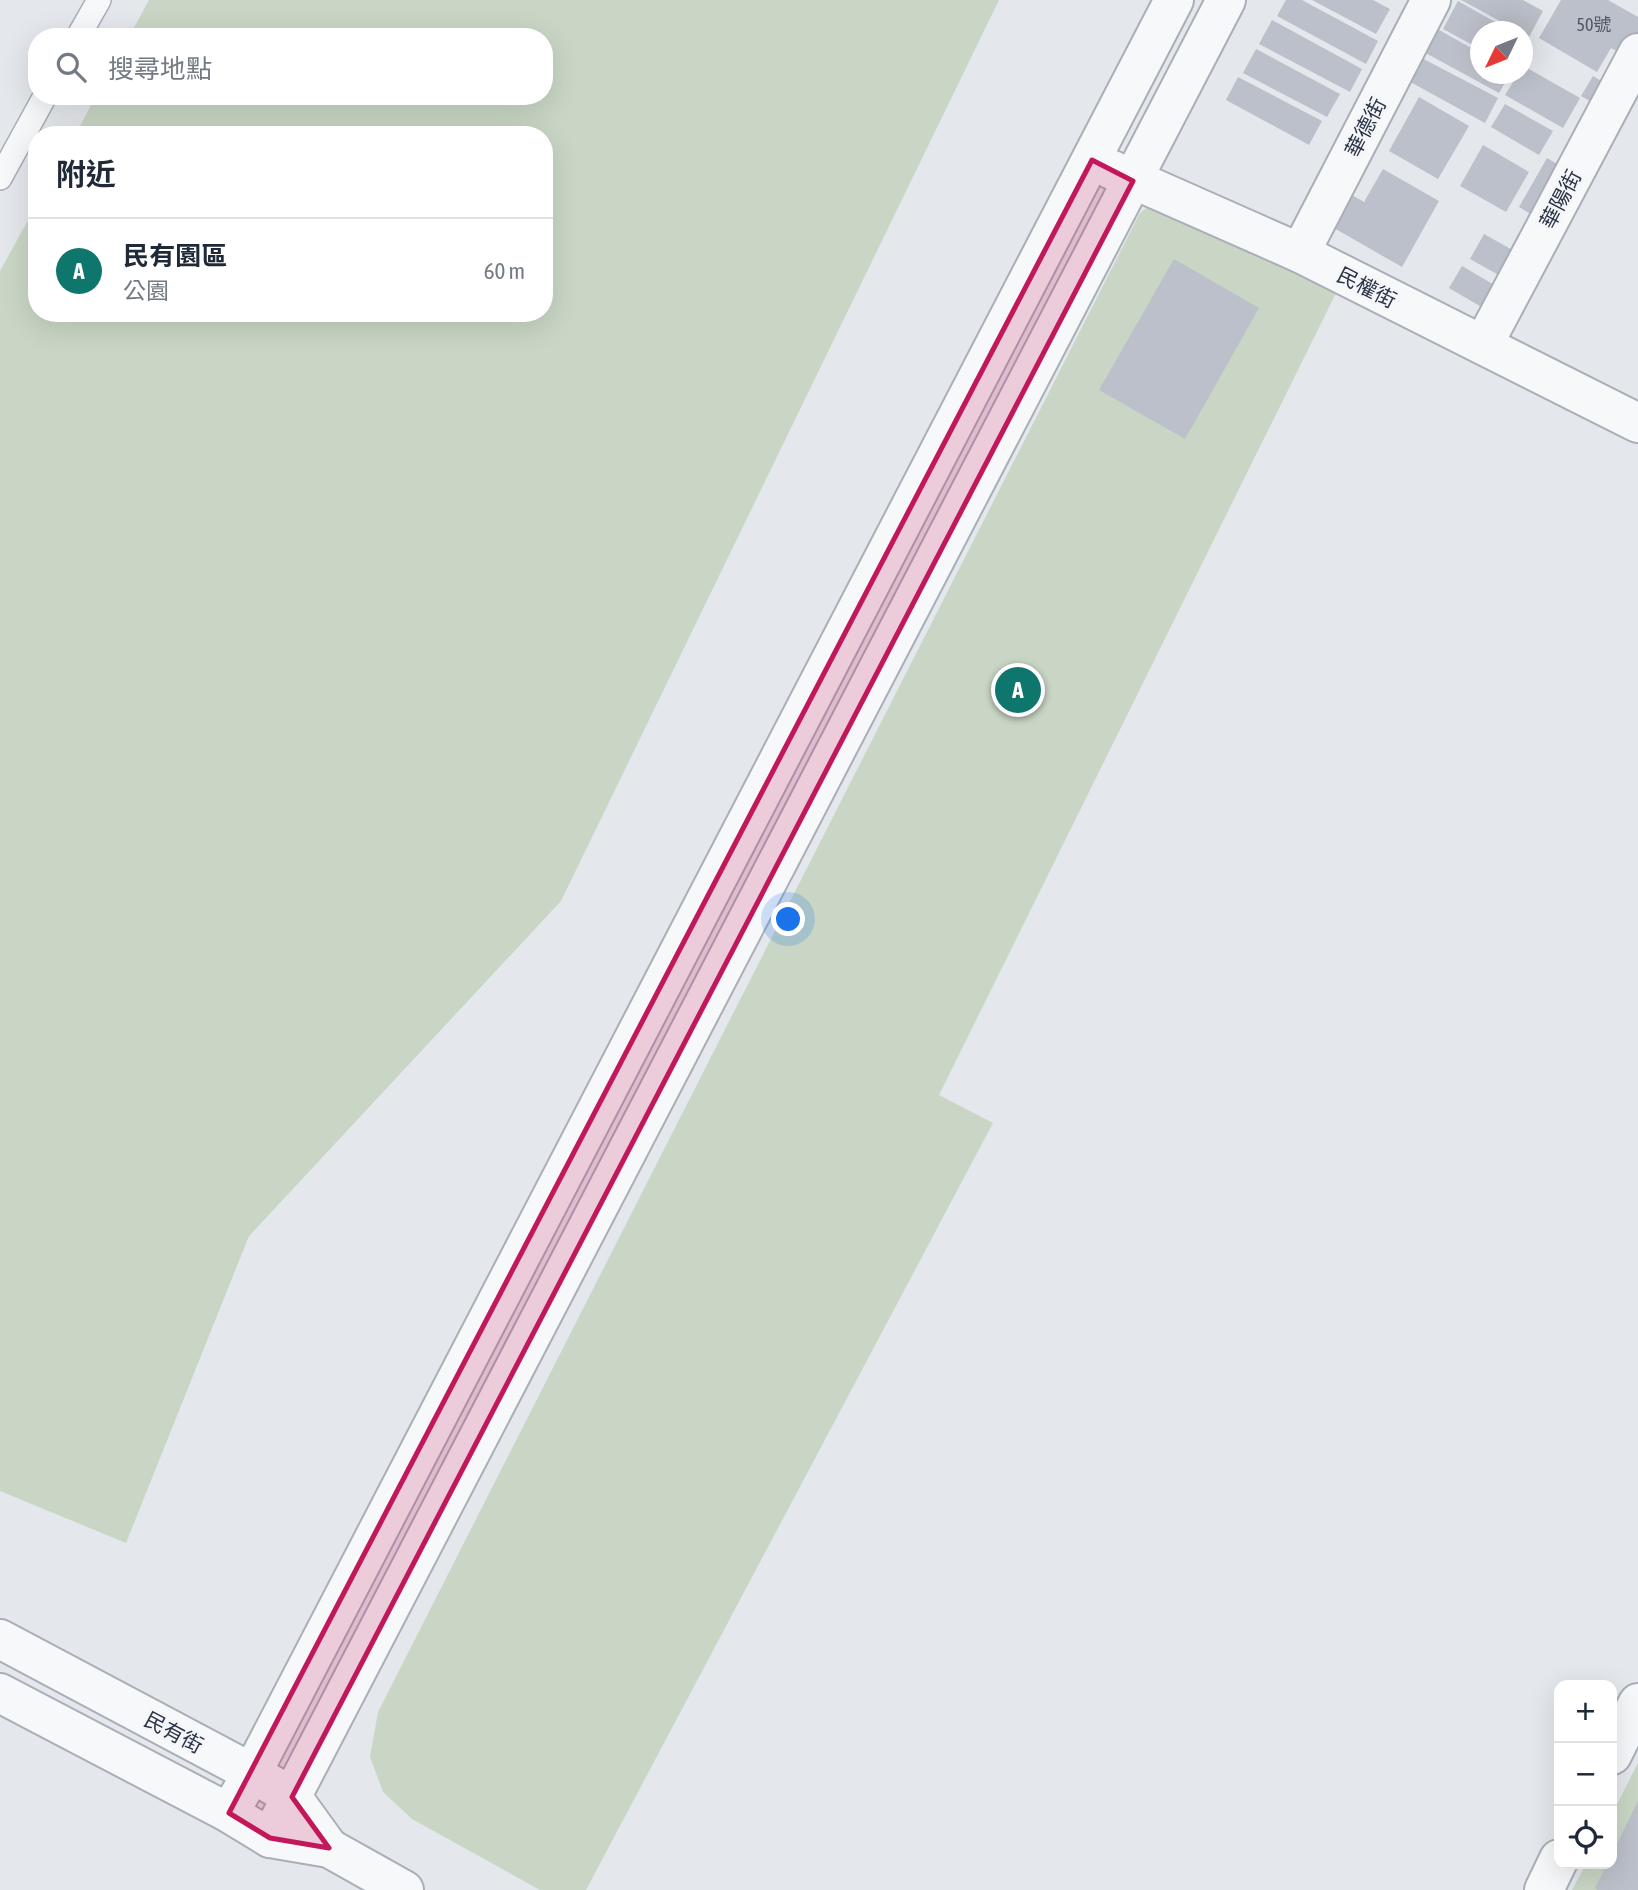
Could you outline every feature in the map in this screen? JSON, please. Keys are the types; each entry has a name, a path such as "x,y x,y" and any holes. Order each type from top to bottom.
{"street":[{"path":"229,1813 1174,0"},
{"path":"271,1838 1226,0"},
{"name":"華德街","path":"1300,253 1431,0"},
{"name":"華陽街","path":"1483,345 1638,53"},
{"name":"民權街","path":"1092,160 1133,181 1300,253 1638,423"},
{"name":"民有街","path":"0,1639 292,1797 329,1848"},
{"name":"民有街","path":"0,1693 229,1813 271,1838 329,1848 404,1890"},
{"path":"1617,1745 1638,1703"},
{"path":"1544,1890 1554,1869"}],"lane":[{"path":"83,28 99,0"},
{"path":"29,126 40,105"},
{"path":"0,178 28,127"}],"highlighted area":[{"path":"1092,160 1133,181 292,1797 329,1848 270,1838 229,1813"}],"green space":[{"path":"149,0 999,0 561,901 249,1236 126,1543 0,1491 0,271 28,220 28,322 553,322 553,126 80,126 91,105 553,105 553,28 134,28"},
{"path":"1153,203 1340,285 939,1095 993,1123 586,1890 540,1890 412,1819 383,1792 370,1757 378,1712 1140,213"},
{"path":"1638,1763 1638,1890 1572,1890 1583,1869 1617,1869 1617,1804"}],"building":[{"path":"1286,0 1302,0 1378,41 1366,64 1277,16"},
{"path":"1312,0 1373,0 1390,9 1376,34"},
{"path":"1461,0 1523,0 1543,11 1533,30 1533,21 1500,21"},
{"path":"1561,0 1608,0 1638,17 1638,38 1627,57 1611,48 1597,72 1539,38"},
{"path":"1458,1 1493,21 1470,21 1470,44 1443,29"},
{"path":"1272,20 1362,69 1350,92 1259,44"},
{"path":"1434,27 1470,47 1470,77 1422,51"},
{"path":"1256,49 1340,94 1327,117 1243,73"},
{"path":"1418,56 1498,98 1485,123 1405,79"},
{"path":"1533,71 1580,98 1563,128 1505,95 1512,84 1533,84"},
{"path":"1593,76 1610,86 1598,106 1581,96"},
{"path":"1238,77 1322,121 1309,145 1226,100"},
{"path":"1482,84 1504,84 1499,93"},
{"path":"1419,97 1469,126 1438,179 1389,151"},
{"path":"1505,104 1553,131 1539,155 1491,127"},
{"path":"1483,145 1529,172 1506,212 1460,186"},
{"path":"1547,158 1584,180 1556,229 1519,207"},
{"path":"1383,169 1439,201 1402,267 1327,224 1345,191 1364,202"},
{"path":"1484,234 1525,257 1511,282 1470,259"},
{"path":"1174,259 1259,308 1185,439 1099,390"},
{"path":"1462,266 1508,293 1495,315 1449,288"},
{"path":"1638,1801 1638,1890 1595,1888 1604,1869 1617,1869 1617,1844"}],"place":[{"name":"民有園區","path":"1018,690"}]}
